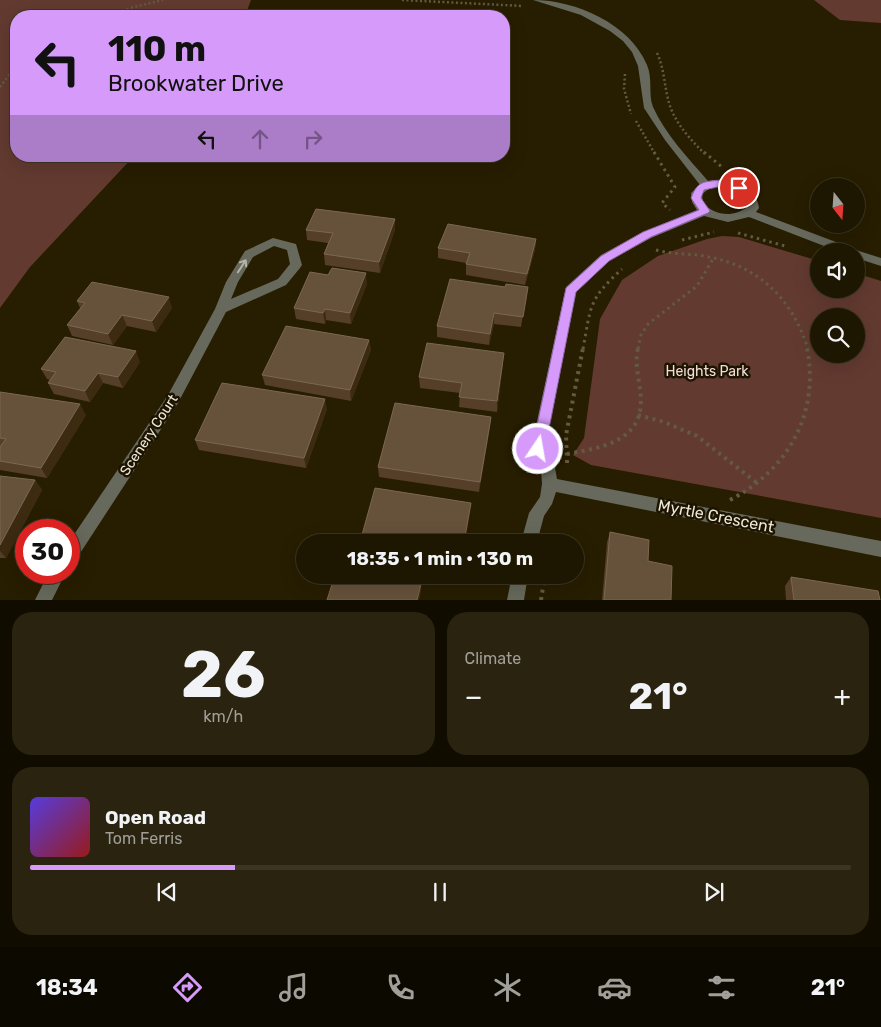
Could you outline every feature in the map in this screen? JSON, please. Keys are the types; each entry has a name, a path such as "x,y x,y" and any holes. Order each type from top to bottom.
{"street":[{"path":"537,0 561,5 608,26 635,50 644,68 648,106 683,158 706,185"},
{"path":"750,213 754,203 746,192 731,184 706,185 696,192 696,198 705,211 727,218 736,218 750,213 827,243"},
{"path":"531,534 537,513 547,499 550,484 548,468 538,449 570,290 605,258 647,235 705,211"},
{"name":"Scenery Court","path":"80,540 174,399 221,309 232,282 249,254 273,242 292,247 296,265 282,282 221,309"},
{"path":"865,257 881,262"},
{"name":"Myrtle Crescent","path":"550,484 881,549"},
{"path":"43,600 52,584"},
{"path":"515,600 518,584"}],"path":[{"path":"125,10 163,0"},
{"path":"402,0 468,5 508,4 527,7"},
{"path":"655,50 664,66 670,106 691,140 727,170"},
{"path":"624,68 624,88 632,114 675,187 662,203 667,206"},
{"path":"0,87 10,74"},
{"path":"730,231 791,248"},
{"path":"678,241 722,232"},
{"path":"648,254 663,247"},
{"path":"656,250 714,257 761,280 792,308 803,335 811,363 806,415 798,436 776,464 757,483 737,497 722,503 720,517"},
{"path":"567,454 608,446 632,428 640,411 636,357 642,335 648,324 682,295 697,286 714,257"},
{"path":"568,487 566,435 592,302 601,288 625,268"},
{"path":"638,415 664,422 697,436 757,483"},
{"path":"541,600 544,584"}],"green space":[{"path":"0,0 251,0 247,10 10,10 10,162 128,162 30,267 0,308"},
{"path":"814,0 881,0 881,23 840,20"},
{"name":"Heights Park","path":"722,236 739,237 810,258 810,298 865,298 865,276 881,281 881,518 591,465 573,455 584,438 600,319 622,280 658,256 707,239"}],"building":[{"path":"316,209 395,219 379,262 324,254 333,233 306,230"},
{"path":"448,224 536,239 527,274 466,264 470,253 438,248"},
{"path":"332,268 366,273 350,313 325,309 323,313 294,308 310,272 328,275"},
{"path":"450,279 505,287 506,284 528,287 523,317 494,313 490,334 437,326"},
{"path":"92,282 169,297 152,321 122,315 108,334 67,325 85,303 77,301"},
{"path":"286,326 369,340 350,390 262,375"},
{"path":"65,337 136,351 118,377 98,373 85,391 48,383 56,372 41,369"},
{"path":"427,343 504,353 497,401 459,397 462,383 419,377"},
{"path":"222,383 325,399 304,458 195,440"},
{"path":"0,392 80,404 41,468 0,461 0,447 6,439 0,438"},
{"path":"395,403 491,417 480,482 378,467"},
{"path":"0,476 35,480 0,545"},
{"path":"375,488 471,503 465,534 362,534"},
{"path":"610,532 649,540 648,561 672,566 671,600 604,600"},
{"path":"791,577 878,591 880,600 794,600"},
{"path":"332,584 421,584 417,600 327,600"}],"route":[{"path":"538,449 570,290 605,258 647,235 705,211 700,207 696,198 696,192 700,188 713,183 731,184 739,188"}]}
